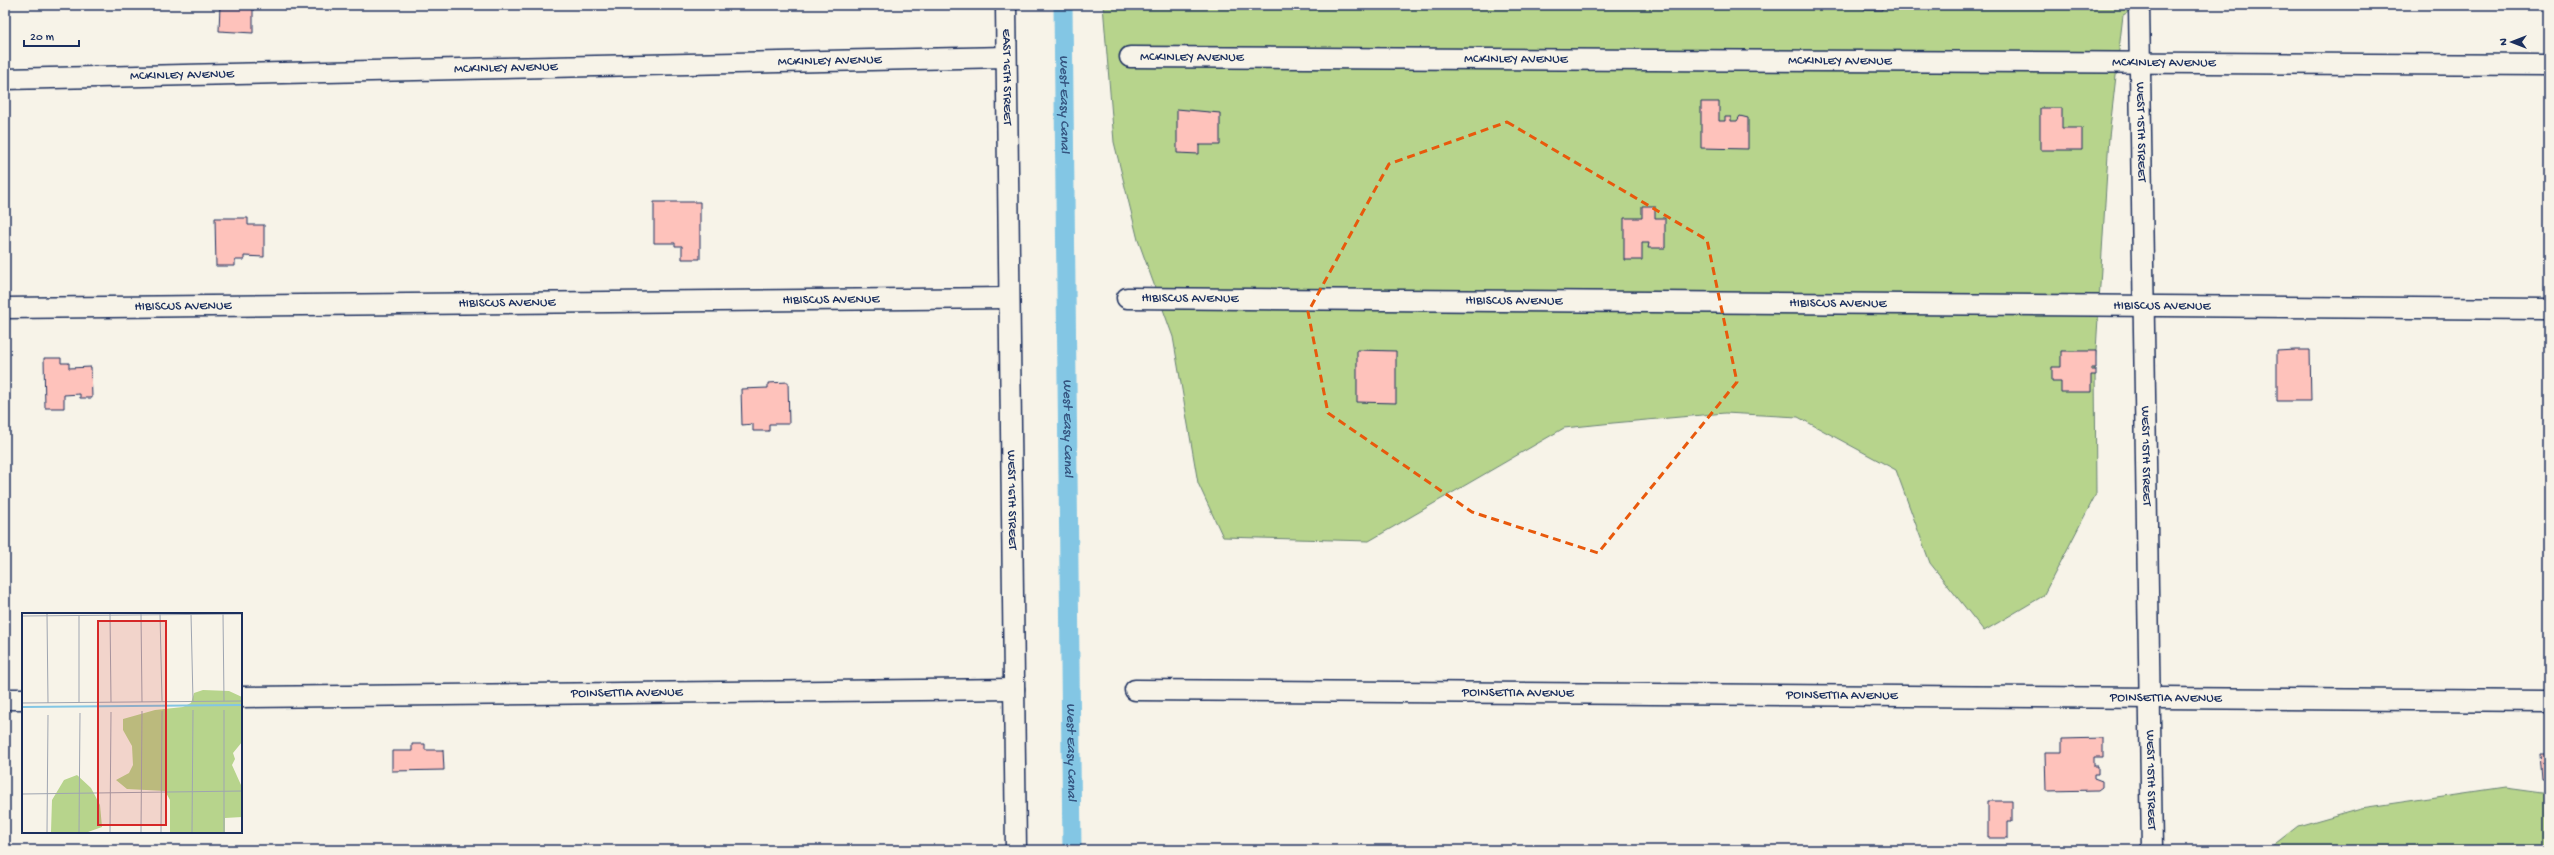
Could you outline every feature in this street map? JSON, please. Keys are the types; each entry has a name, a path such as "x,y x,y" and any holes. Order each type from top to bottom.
{"street":[{"name":"EAST 16TH STREET","path":"1006,5 1008,149"},
{"name":"WEST 15TH STREET","path":"2139,5 2142,305 2152,850"},
{"name":"MCKINLEY AVENUE","path":"5,79 1006,57"},
{"name":"MCKINLEY AVENUE","path":"1130,57 2549,65"},
{"name":"WEST 16TH STREET","path":"1008,149 1008,298 1016,850"},
{"name":"HIBISCUS AVENUE","path":"5,308 1008,298"},
{"name":"HIBISCUS AVENUE","path":"1127,298 2549,309"},
{"name":"POINSETTIA AVENUE","path":"242,697 1014,689"},
{"name":"POINSETTIA AVENUE","path":"1134,690 2549,700"},
{"path":"5,699 22,699"}],"highlighted area":[{"path":"1507,122 1707,240 1737,382 1598,553 1472,512 1328,413 1308,312 1389,164"}],"green space":[{"path":"1103,5 2142,5 2123,15 2109,137 2095,367 2096,494 2043,596 1984,631 1930,563 1896,470 1798,417 1725,413 1564,428 1369,541 1223,537 1198,483 1173,337 1138,240 1114,142"},
{"path":"2505,787 2549,793 2549,850 2267,850 2298,826 2361,808"}],"building":[{"path":"220,5 253,5 253,33 219,31"},
{"path":"1865,5 1882,5 1882,10 1865,10"},
{"path":"1701,102 1719,102 1719,121 1725,121 1725,117 1731,117 1731,121 1737,121 1740,116 1748,118 1748,149 1701,148"},
{"path":"2040,108 2062,108 2062,128 2082,128 2082,150 2040,150"},
{"path":"1177,109 1220,113 1220,145 1199,145 1199,154 1177,153"},
{"path":"654,202 700,202 700,259 682,259 682,246 675,246 675,243 654,243"},
{"path":"1642,206 1655,206 1655,218 1665,218 1665,248 1648,248 1649,243 1642,243 1642,260 1624,260 1624,218 1642,218"},
{"path":"215,218 248,218 248,225 264,225 264,257 244,256 244,260 235,260 235,266 216,266"},
{"path":"1357,350 1396,351 1396,403 1357,402"},
{"path":"2310,350 2311,401 2277,401 2277,351"},
{"path":"2061,351 2096,351 2096,368 2091,368 2091,370 2096,370 2096,375 2091,375 2091,392 2061,392 2061,381 2052,381 2052,367 2061,367"},
{"path":"44,358 61,358 61,363 69,363 69,368 91,367 92,398 80,398 80,394 64,395 64,408 45,408"},
{"path":"788,382 789,424 769,424 769,431 753,431 753,424 742,425 741,389 768,388 768,383"},
{"path":"2103,738 2103,757 2094,757 2094,766 2098,766 2098,774 2094,774 2094,778 2102,781 2102,787 2098,790 2046,791 2045,752 2062,752 2062,739"},
{"path":"412,744 425,744 425,750 443,750 444,770 392,771 392,751 412,751"},
{"path":"2540,753 2549,753 2549,779 2542,779"},
{"path":"1988,801 2012,801 2012,821 2008,821 2008,838 1988,838"}],"waterway":[{"name":"West Easy Canal","path":"1063,5 1072,850"}]}
